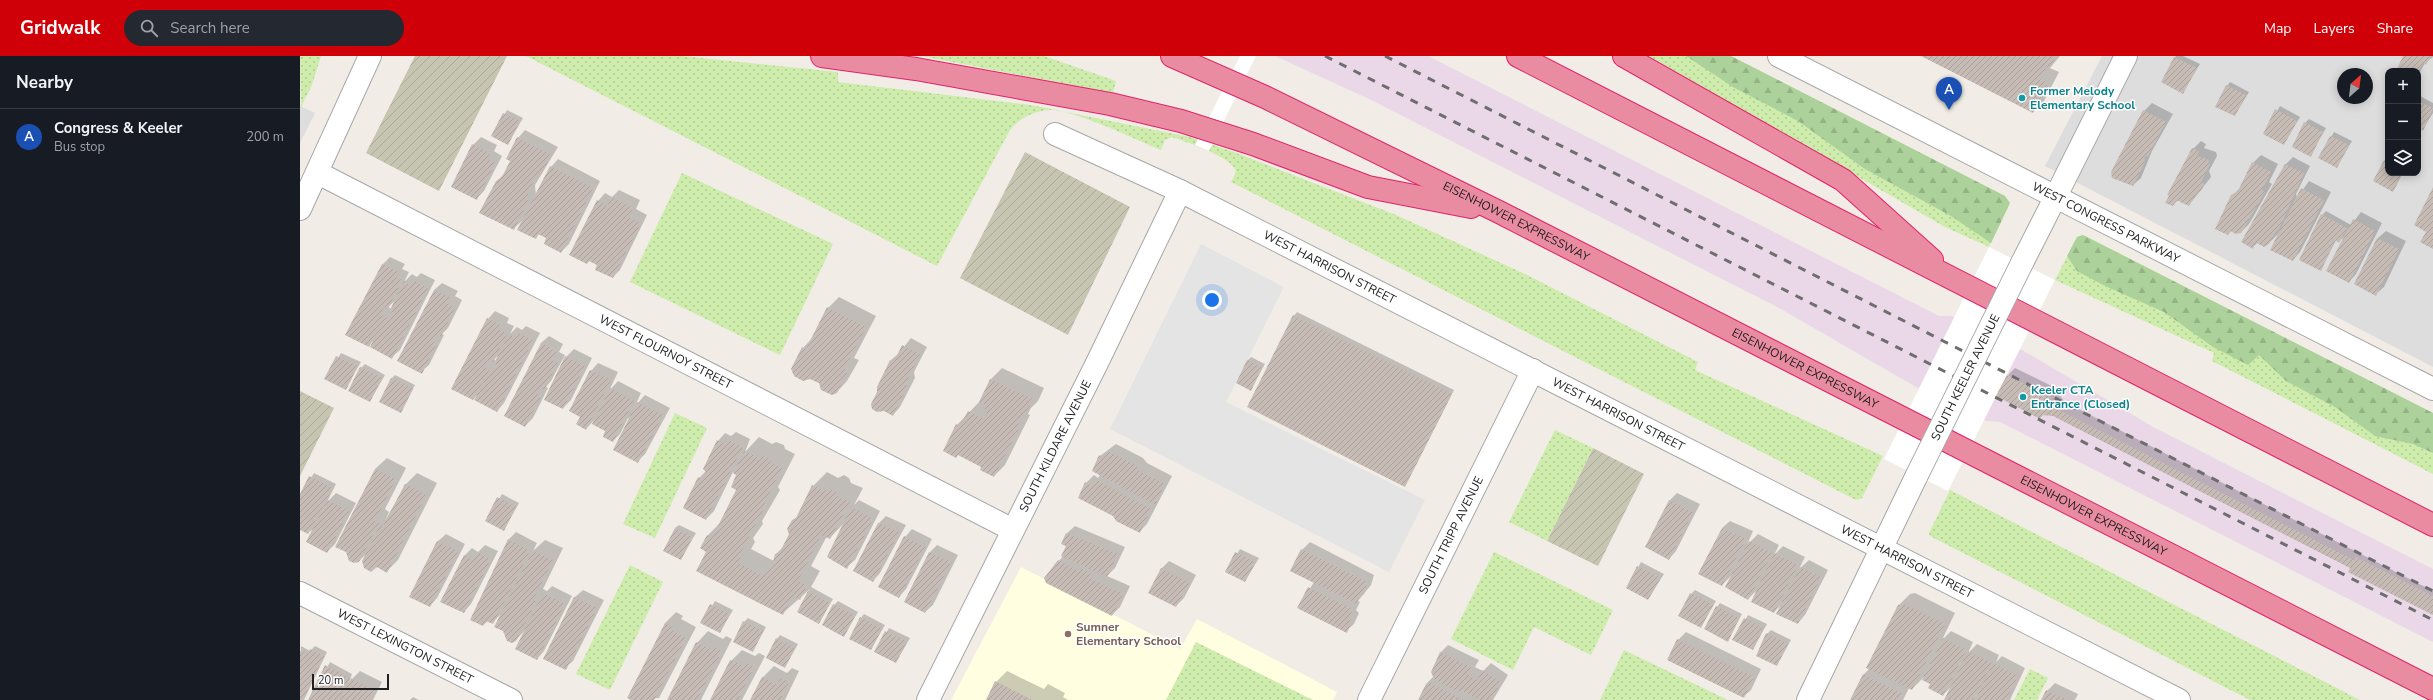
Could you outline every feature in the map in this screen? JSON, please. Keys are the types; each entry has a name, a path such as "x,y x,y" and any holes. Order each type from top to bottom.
{"highway":[{"path":"822,56 916,69 1110,104 1181,121 1253,144 1368,188 1499,212"},
{"name":"EISENHOWER EXPRESSWAY","path":"1172,56 1265,97 1499,212 2433,689"},
{"path":"1518,56 2433,525"},
{"path":"1624,56 1843,180 1956,281"}],"street":[{"path":"300,209 318,174 370,56"},
{"name":"WEST CONGRESS PARKWAY","path":"1779,56 2433,389"},
{"name":"SOUTH KEELER AVENUE","path":"1808,700 1917,475 2126,56"},
{"name":"WEST HARRISON STREET","path":"1055,134 1180,191 2179,700"},
{"name":"WEST FLOURNOY STREET","path":"318,174 1013,530"},
{"name":"SOUTH KILDARE AVENUE","path":"928,700 1098,363 1180,191"},
{"name":"SOUTH TRIPP AVENUE","path":"1369,700 1533,370"},
{"name":"WEST LEXINGTON STREET","path":"300,593 511,700"}],"shaded area":[{"path":"415,56 507,56 439,191 366,153"},
{"path":"1275,56 1428,56 1939,316 1952,316 2022,350 2155,428 2433,569 2433,642 2000,422 1987,421 1916,387 1779,308 1369,99"},
{"path":"2102,56 2433,56 2433,367 2045,166"},
{"path":"300,106 315,113 300,143"},
{"path":"1025,152 1130,207 1068,335 960,278"},
{"path":"1201,244 1284,287 1226,402 1425,500 1389,572 1110,429"},
{"path":"300,391 334,408 300,476"},
{"path":"1593,448 1644,474 1598,566 1547,541"},
{"name":"Sumner Elementary School","path":"1021,567 1180,649 1197,619 1337,692 1333,700 951,700"}],"green space":[{"path":"300,56 321,56 312,85 301,107"},
{"path":"526,56 682,56 838,72 838,82 1031,105 1190,137 1234,152 1396,215 1527,275 1698,362 1695,370 1883,456 1862,498 1856,500 1231,182 1236,172 1233,166 1227,161 1198,146 1172,137 1165,140 1161,150 1076,115 1045,110 1023,118 1010,130 937,266"},
{"path":"921,56 1044,56 1116,81 1113,93"},
{"path":"1649,56 1731,56 2005,196 2010,203 1989,247 1945,227"},
{"path":"1686,56 1731,56 2005,196 2010,203 1991,243 1951,216 1865,169 1798,121 1733,87"},
{"path":"682,173 833,244 780,355 630,282"},
{"path":"2083,235 2433,413 2433,474 2212,361 2214,353 2055,280 2077,237"},
{"path":"2083,235 2433,413 2433,453 2413,444 2375,436 2335,407 2286,381 2259,355 2248,365 2213,347 2164,312 2105,286 2077,271 2067,256 2077,237"},
{"path":"675,413 707,428 655,538 623,524"},
{"path":"1555,430 1593,448 1547,541 1509,522"},
{"path":"1950,490 2360,700 2250,700 1930,536 1929,533"},
{"path":"1494,552 1613,610 1591,655 1534,627 1513,670 1451,639"},
{"path":"630,565 663,582 610,690 576,674"},
{"path":"1196,642 1313,700 1166,700"},
{"path":"1624,650 1728,700 1600,700"},
{"path":"2030,669 2048,678 2037,700 2014,700"}],"pier":[{"path":"1240,56 1256,56 1209,151 1195,145"},
{"path":"1989,247 2055,280 1948,491 1884,459"}],"building":[{"name":"Former Melody Elementary School","path":"1921,56 2056,56 2049,69 2046,67 2040,79 2048,83 2033,113"},
{"path":"2403,56 2431,56 2426,65 2423,63 2420,68 2397,68"},
{"path":"2174,57 2197,68 2183,94 2161,82"},
{"path":"2226,85 2246,95 2235,116 2215,107"},
{"path":"2421,102 2433,108 2423,131 2421,130"},
{"path":"2275,109 2297,121 2284,145 2263,134"},
{"path":"2143,110 2166,122 2148,156 2144,157 2145,162 2133,186 2112,178 2111,172"},
{"path":"503,113 520,121 508,145 491,136"},
{"path":"2304,122 2323,132 2311,157 2292,147"},
{"path":"2330,136 2349,145 2337,168 2318,158"},
{"path":"517,137 551,155 541,175 538,173 528,193 528,201 514,230 479,213 496,181 502,177 510,161 506,159"},
{"path":"472,144 490,153 487,159 495,163 477,200 451,187"},
{"path":"2192,148 2199,151 2197,156 2208,159 2210,164 2202,180 2204,185 2201,191 2196,193 2189,206 2176,200 2173,206 2165,203 2169,196 2167,195"},
{"path":"2384,160 2385,176 2401,176 2393,192 2373,181"},
{"path":"2252,162 2271,172 2262,190 2265,192 2241,233 2236,234 2230,231 2228,235 2215,229 2231,195 2238,191"},
{"path":"2285,164 2304,173 2279,229 2276,231 2269,244 2264,247 2255,242 2253,249 2241,242"},
{"path":"550,166 593,188 561,253 544,244 546,238 538,234 536,239 517,230"},
{"path":"2433,187 2433,249 2420,242 2426,232 2414,225"},
{"path":"2301,188 2324,200 2293,261 2270,250"},
{"path":"611,197 633,208 629,217 641,223 613,278 595,270 597,265 589,261 587,264 569,255 597,200 607,206"},
{"path":"2321,214 2347,228 2339,243 2335,240 2321,271 2299,260"},
{"path":"2353,219 2375,231 2349,283 2326,271"},
{"path":"2377,238 2399,249 2376,296 2354,284"},
{"path":"382,264 398,272 395,277 402,280 388,309 384,307 380,314 389,319 392,311 390,310 404,281 410,285 412,280 428,288 392,359 370,347 380,326 369,347 345,335"},
{"path":"434,290 451,298 448,304 455,308 441,336 436,335 433,341 437,343 422,374 397,361"},
{"path":"827,307 866,327 844,369 848,371 837,393 832,395 821,390 819,383 810,379 803,381 794,376 791,369 802,347 806,349"},
{"path":"1293,315 1452,394 1405,487 1247,407"},
{"path":"487,318 502,326 500,330 507,334 493,362 488,360 485,367 490,369 473,400 451,389"},
{"path":"518,333 533,340 497,412 474,400 490,370 493,371 496,364 494,363 509,334 516,338"},
{"path":"541,343 557,352 552,360 558,363 544,390 540,388 537,394 541,396 525,427 504,416"},
{"path":"902,345 920,354 893,416 884,411 877,412 872,409 871,404 877,392 877,387 890,360 894,362"},
{"path":"336,356 358,366 346,390 324,379"},
{"path":"565,356 585,366 563,409 544,400"},
{"path":"1247,360 1262,368 1251,391 1236,383"},
{"path":"360,367 382,378 370,402 348,391"},
{"path":"590,370 611,380 586,430 576,424 580,417 569,411"},
{"path":"2007,375 2051,397 2050,400 2057,409 2354,560 2356,557 2433,596 2433,615 2348,572 2350,568 2053,416 2042,415 2040,419 1996,396"},
{"path":"391,378 413,389 401,413 379,402"},
{"path":"990,379 1033,399 1027,413 1024,412 1018,425 1020,426 994,477 980,470 981,467 958,455 956,458 943,451 956,424 960,426 968,411 984,419 988,410 982,407 984,404 979,402"},
{"path":"610,388 634,401 613,442 603,437 605,431 592,424"},
{"path":"637,402 663,415 638,463 613,450"},
{"path":"727,439 743,447 706,520 683,508 698,477 702,479 706,472 703,469 717,440 724,444"},
{"path":"744,451 757,457 762,456 770,459 771,463 782,468 765,502 766,505 749,536 750,539 740,553 741,556 738,563 763,576 765,571 771,569 775,554 780,552 789,534 787,529 792,520 796,518 812,485 824,491 829,489 836,492 838,497 850,502 830,539 821,535 798,581 807,585 800,600 793,596 783,615 696,571 706,552 700,548 707,535 712,538 736,490 731,487 736,475 733,473"},
{"path":"1108,451 1136,465 1139,471 1165,484 1155,505 1092,471 1099,455 1104,458"},
{"path":"375,469 396,479 375,521 379,523 359,562 354,563 349,561 346,552 335,547"},
{"path":"309,476 333,488 308,534 300,530 300,494"},
{"path":"1095,479 1151,509 1140,533 1116,521 1113,516 1078,498 1085,482 1092,486"},
{"path":"405,484 426,495 387,573 377,567 371,572 364,568 362,561 380,525 383,526"},
{"path":"497,497 516,507 504,531 485,521"},
{"path":"327,500 349,511 327,553 306,542"},
{"path":"1669,500 1693,512 1669,560 1645,547"},
{"path":"851,507 873,519 847,569 827,557"},
{"path":"878,523 899,532 873,582 853,571"},
{"path":"675,528 693,537 681,560 663,551"},
{"path":"1722,528 1746,539 1722,586 1698,574"},
{"path":"1066,533 1118,554 1107,577 1061,556 1066,546 1061,544"},
{"path":"904,536 925,547 899,598 878,587"},
{"path":"508,539 530,551 493,624 486,621 483,626 470,620"},
{"path":"437,541 458,551 430,607 409,597"},
{"path":"1749,541 1772,553 1748,600 1725,587"},
{"path":"1301,549 1367,582 1364,594 1360,596 1356,604 1290,571"},
{"path":"533,550 553,560 533,600 536,602 516,641 512,643 507,641 503,631 494,627"},
{"path":"477,552 491,559 464,613 440,602 464,555 472,560"},
{"path":"929,552 951,562 925,613 904,602"},
{"path":"1235,552 1256,562 1245,582 1225,572"},
{"path":"1774,553 1798,565 1774,613 1751,602"},
{"path":"1058,560 1079,571 1083,569 1090,573 1092,579 1123,594 1112,616 1046,583 1044,578"},
{"path":"1637,566 1661,578 1648,600 1626,588"},
{"path":"1800,567 1821,577 1798,624 1776,614"},
{"path":"1161,568 1189,583 1176,607 1148,593"},
{"path":"1308,587 1353,609 1349,618 1352,621 1347,633 1297,608"},
{"path":"808,591 830,603 819,624 797,612"},
{"path":"543,593 565,604 537,660 515,649"},
{"path":"1690,593 1713,605 1701,628 1678,616"},
{"path":"574,597 597,608 566,670 543,659"},
{"path":"710,604 730,614 720,633 700,623"},
{"path":"833,604 855,616 844,637 822,625"},
{"path":"1904,604 1945,624 1912,690 1866,668 1898,605"},
{"path":"1716,606 1739,618 1728,642 1704,629"},
{"path":"860,617 882,629 871,650 849,639"},
{"path":"1744,618 1764,628 1753,650 1732,640"},
{"path":"743,621 763,631 753,652 733,642"},
{"path":"665,623 672,627 670,630 686,638 654,700 631,700 627,698"},
{"path":"885,631 907,642 896,663 874,652"},
{"path":"1766,633 1788,644 1777,666 1756,656"},
{"path":"776,638 795,648 785,668 766,658"},
{"path":"1943,638 1966,650 1943,696 1928,688 1930,684 1922,680"},
{"path":"1677,639 1754,677 1744,698 1667,660"},
{"path":"696,642 712,650 714,647 722,651 697,700 667,700"},
{"path":"310,649 324,656 303,700 300,700 300,651 308,654"},
{"path":"1968,651 1992,663 1973,700 1944,700"},
{"path":"1440,652 1472,668 1468,675 1477,680 1482,670 1501,682 1492,700 1479,700 1464,692 1455,691 1434,679 1431,672"},
{"path":"730,660 745,667 747,663 754,667 738,700 710,700"},
{"path":"1993,663 2018,676 2006,700 1975,700"},
{"path":"325,665 350,678 338,700 308,700"},
{"path":"1863,674 1903,694 1900,700 1850,700"},
{"path":"762,677 777,685 780,678 789,682 780,700 750,700"},
{"path":"351,678 375,690 370,700 340,700"},
{"path":"995,681 1032,700 986,700"},
{"path":"1430,683 1464,700 1418,700 1426,684"},
{"path":"2046,690 2067,700 2041,700"}],"railway":[{"path":"1325,56 2433,620"},
{"path":"1385,56 2433,591"}],"place":[{"name":"Former Melody Elementary School","path":"2022,98"},
{"name":"Congress & Keeler","path":"1949,110"},
{"name":"Keeler CTA Entrance (Closed)","path":"2023,397"},
{"name":"Sumner Elementary School","path":"1068,634"}]}
